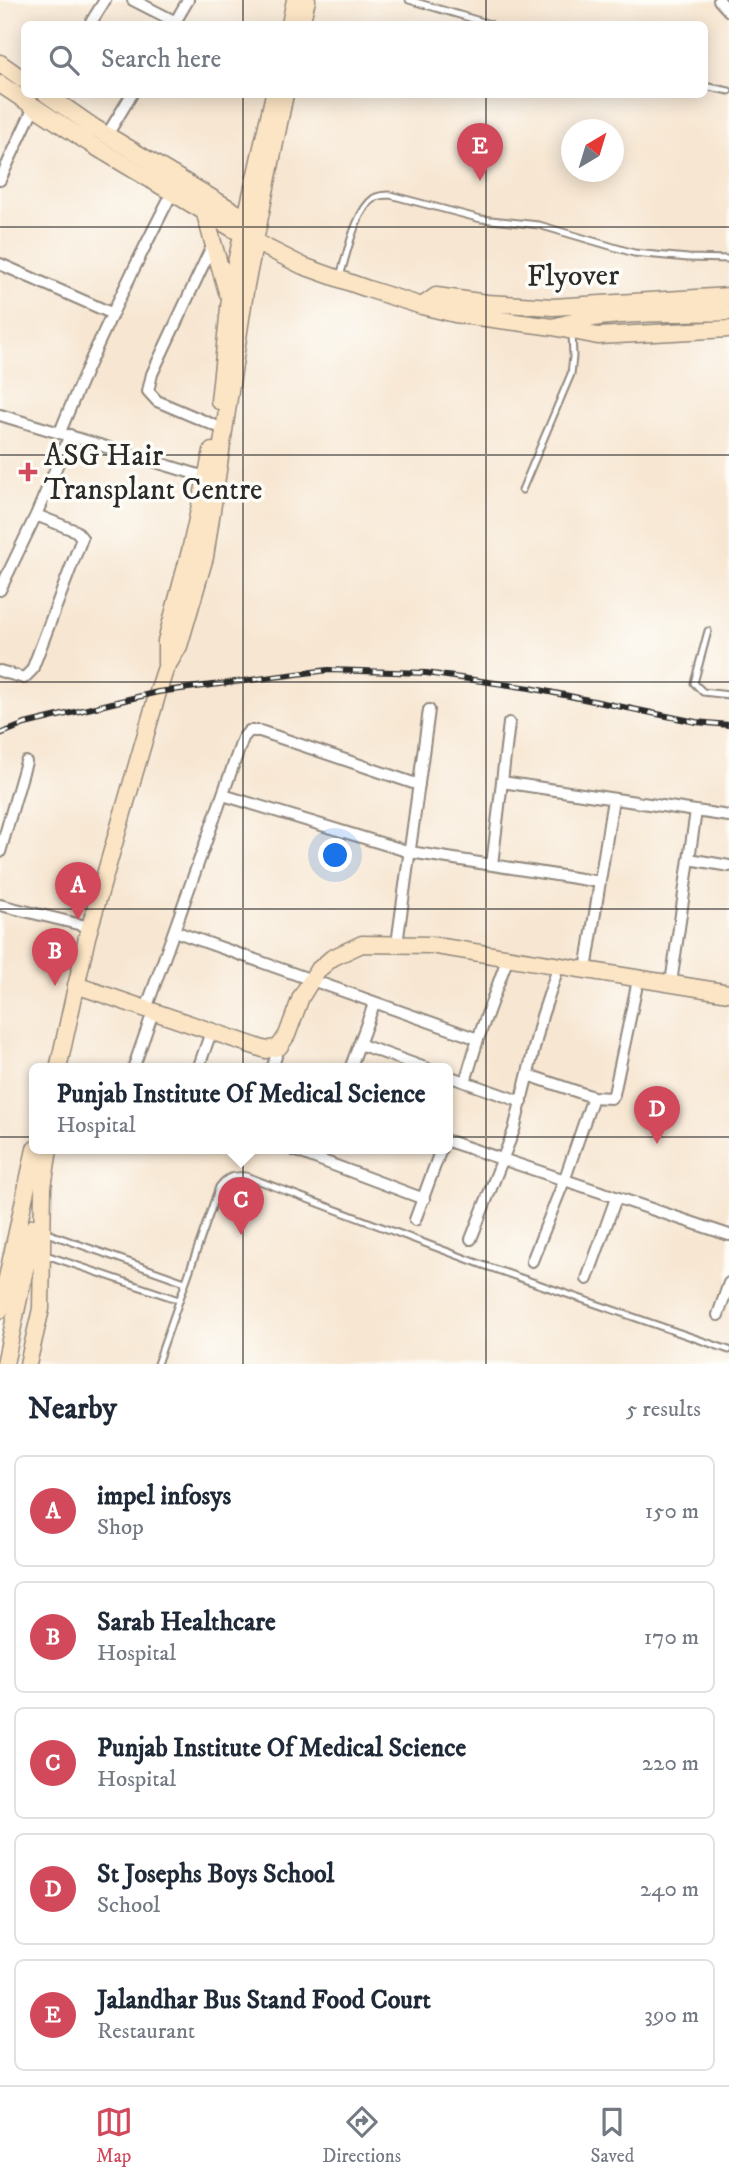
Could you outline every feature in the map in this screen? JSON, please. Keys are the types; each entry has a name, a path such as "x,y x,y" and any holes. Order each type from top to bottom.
{"street":[{"path":"92,21 104,0"},
{"path":"133,0 171,21"},
{"path":"176,21 188,0"},
{"path":"291,21 295,0"},
{"path":"302,21 307,0"},
{"path":"719,0 729,11"},
{"path":"0,63 21,77"},
{"path":"0,84 172,195 248,239 303,266 340,279 455,314 598,336 729,329"},
{"path":"52,98 107,135 252,222"},
{"path":"107,135 130,98"},
{"path":"252,222 273,98"},
{"path":"212,479 230,301 284,98"},
{"path":"0,180 34,107"},
{"path":"0,590 36,515 87,364 172,195"},
{"path":"205,214 230,301"},
{"path":"59,1063 90,927 165,670 166,641 212,479 246,285 248,239"},
{"path":"214,244 152,374 148,391 157,401 216,426"},
{"path":"0,264 111,313"},
{"name":"Flyover","path":"422,306 436,296 487,303 553,307 729,296"},
{"path":"553,327 578,319 729,312"},
{"path":"0,415 212,479"},
{"path":"0,671 24,678 32,670 82,538 76,531 36,515"},
{"path":"397,944 429,710"},
{"path":"492,865 509,723"},
{"path":"135,1063 174,931 243,738 249,731 260,731 419,785"},
{"path":"0,852 26,762"},
{"path":"502,782 729,816"},
{"path":"223,796 410,852 600,882"},
{"path":"586,970 613,799"},
{"path":"671,983 696,811"},
{"path":"689,859 729,866"},
{"path":"0,905 90,927"},
{"path":"174,931 478,1039"},
{"path":"274,1063 301,998 317,971 332,958 362,944 430,945 729,993"},
{"path":"465,1082 508,957"},
{"path":"471,1239 503,1161 522,1102 542,1016 559,965"},
{"path":"528,1075 593,1097 611,1098 638,980"},
{"path":"76,985 266,1050 279,1047"},
{"path":"352,1063 374,1004"},
{"path":"200,1063 211,1031"},
{"path":"359,1044 411,1063"},
{"path":"453,1078 522,1102"},
{"path":"532,1261 564,1181 593,1097"},
{"path":"453,1143 729,1235"},
{"path":"0,1310 34,1154"},
{"path":"5,1364 48,1154"},
{"path":"319,1154 424,1199"},
{"path":"415,1220 439,1154"},
{"path":"28,1364 41,1308 43,1187"},
{"path":"587,1279 616,1198"},
{"path":"718,1315 729,1283"}],"lane":[{"path":"409,0 480,21"},
{"path":"708,87 729,91"},
{"path":"340,279 349,246 366,205 377,196 390,195 481,219 539,225 634,253 729,259"},
{"path":"522,490 571,374 572,332"},
{"path":"708,631 694,683 703,692 729,695"},
{"path":"157,1364 219,1186 233,1175 246,1176 483,1265 729,1350"},
{"path":"41,1231 185,1282"},
{"path":"41,1253 179,1300"}],"railway":[{"path":"0,734 25,724 158,692 328,670 426,673 530,688 696,722 729,725"}],"place":[{"name":"Jalandhar Bus Stand Food Court","path":"480,181"},
{"name":"ASG Hair Transplant Centre","path":"28,472"},
{"name":"impel infosys","path":"78,920"},
{"name":"Sarab Healthcare","path":"55,986"},
{"name":"St Josephs Boys School","path":"657,1144"},
{"name":"Punjab Institute Of Medical Science","path":"241,1235"}]}
